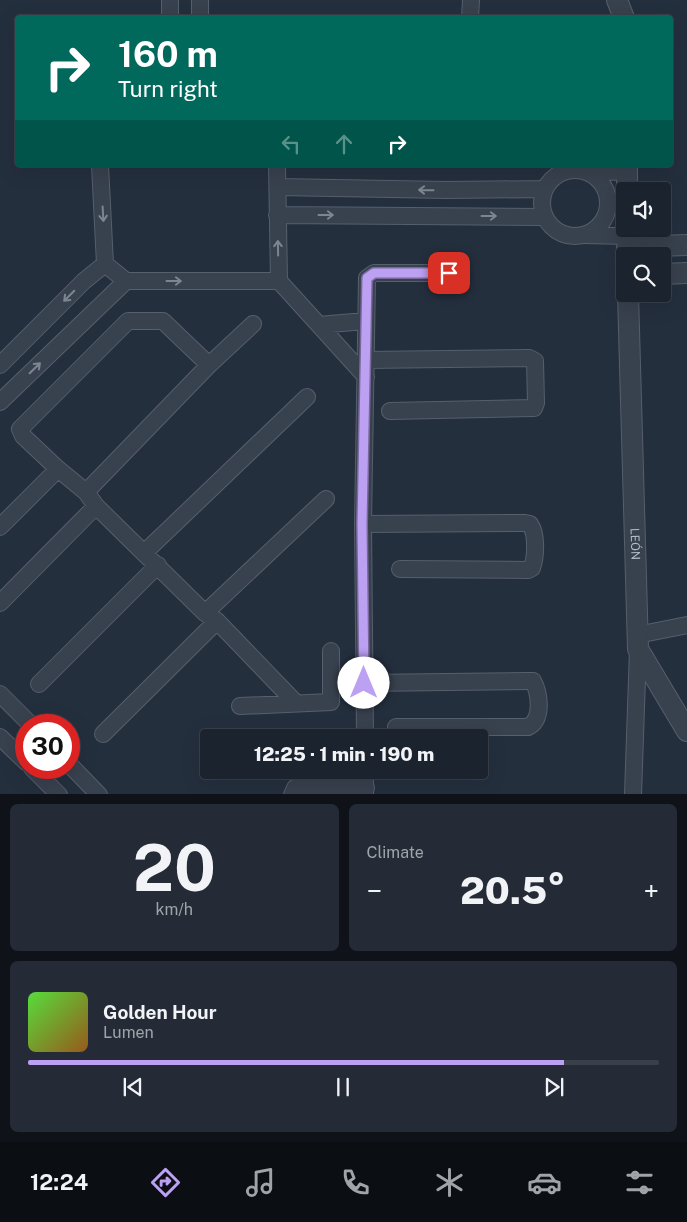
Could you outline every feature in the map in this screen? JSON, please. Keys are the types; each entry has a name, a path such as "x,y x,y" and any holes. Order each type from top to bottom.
{"street":[{"path":"170,0 170,15"},
{"path":"200,0 200,15"},
{"path":"470,15 471,0"},
{"path":"618,0 623,15"},
{"path":"100,167 105,264 126,282 279,281"},
{"path":"277,167 279,281 366,377"},
{"path":"627,176 585,171 566,171 550,181 545,189 542,198 544,217 557,231 566,235 627,242 687,245"},
{"path":"585,171 601,182 609,199 606,218 600,226 585,236"},
{"path":"278,186 447,190 545,189"},
{"path":"277,214 544,217"},
{"path":"0,365 84,281 105,264"},
{"path":"365,729 362,524 367,278 374,273 449,273"},
{"path":"671,274 687,273"},
{"path":"2,396 126,282"},
{"name":"LEÓN","path":"628,302 637,642 633,794"},
{"path":"209,365 162,322 128,321 20,429 23,436 86,492 96,506 211,617 296,703"},
{"path":"319,325 365,321"},
{"path":"86,492 209,365 253,324"},
{"path":"365,360 529,358 535,361 536,403 534,408 390,412"},
{"path":"145,552 308,397"},
{"path":"0,527 58,469"},
{"path":"103,734 211,617 326,499"},
{"path":"0,603 96,506"},
{"path":"362,524 525,523 530,524 533,528 535,560 532,568 528,570 400,569"},
{"path":"39,684 158,565"},
{"path":"687,625 637,642 687,731"},
{"path":"240,706 331,702 331,651"},
{"path":"364,683 533,681 537,688 538,717 534,724 528,727 396,727"},
{"path":"0,694 20,714"},
{"path":"0,737 15,750"},
{"path":"80,775 99,794"},
{"path":"45,779 59,794"},
{"path":"292,794 295,788 303,787 365,791"}],"route":[{"path":"364,683 362,524 367,278 374,273 449,273"}]}
